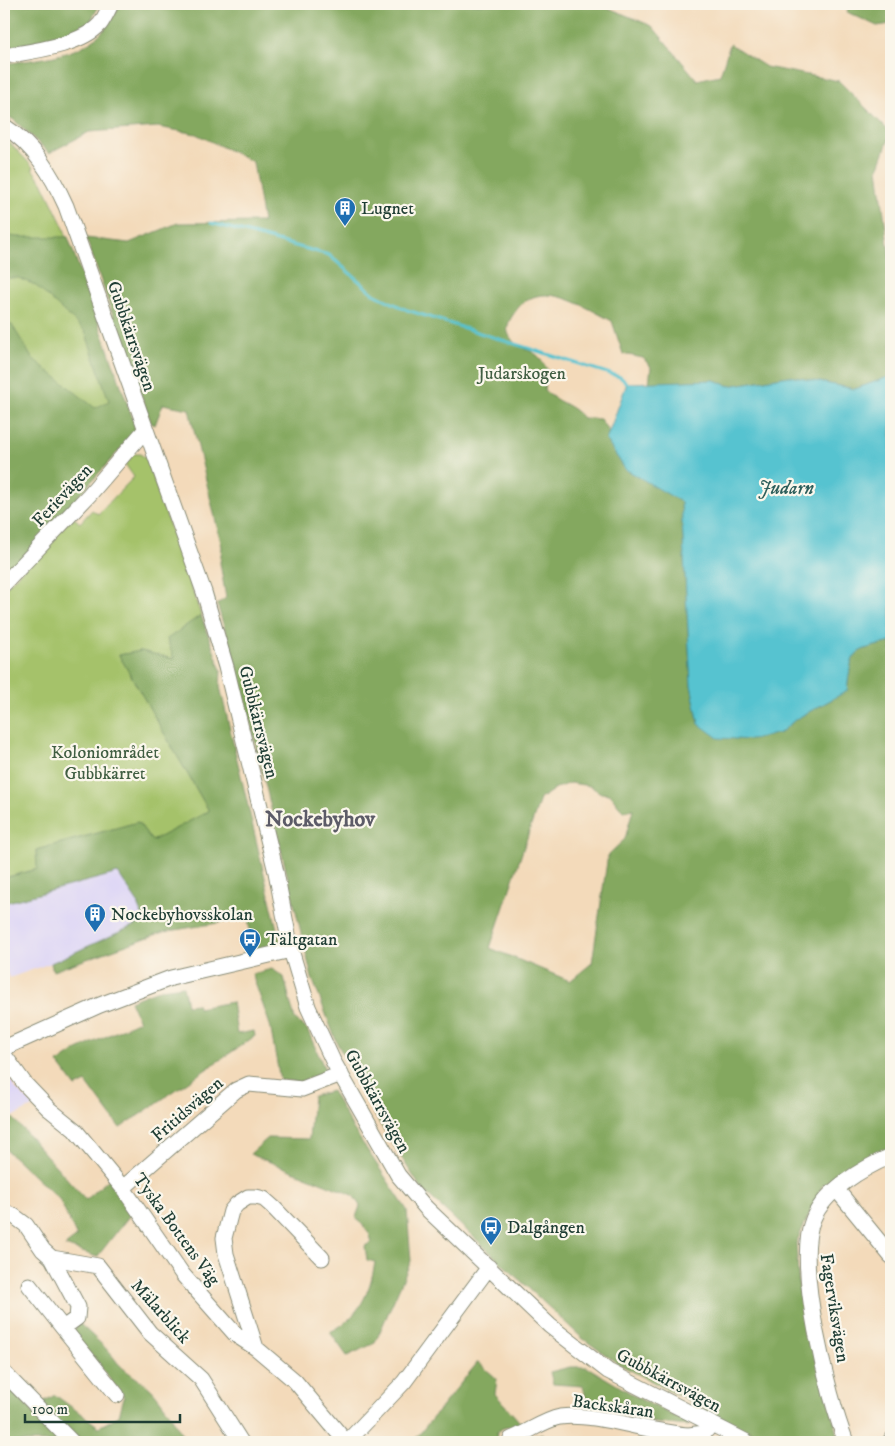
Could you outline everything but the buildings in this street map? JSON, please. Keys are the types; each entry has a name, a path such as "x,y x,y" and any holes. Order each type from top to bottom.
{"street":[{"path":"4,56 52,47 78,38 99,25 111,4"},
{"name":"Gubbkärrsvägen","path":"4,126 13,131 40,159 57,186 70,215 204,592 226,667 276,872 291,950 308,1007 341,1074 398,1175 426,1208 550,1326 608,1371 746,1442"},
{"name":"Ferievägen","path":"4,584 89,495 145,430"},
{"path":"4,1048 100,1005 171,978 291,950"},
{"name":"Tyska Bottens Väg","path":"4,1055 25,1084 49,1109 75,1130 124,1188 183,1275 236,1335 256,1348 295,1381 346,1442"},
{"name":"Fritidsvägen","path":"124,1188 236,1090 249,1084 302,1089 316,1086 341,1074"},
{"name":"Fagerviksvägen","path":"846,1442 839,1424 824,1364 813,1306 807,1239 813,1218 837,1190 861,1172 891,1156"},
{"path":"837,1190 891,1256"},
{"path":"256,1348 226,1254 224,1238 231,1211 237,1204 248,1197 264,1199 322,1258"},
{"path":"4,1212 14,1216 26,1225 42,1250 52,1258 78,1307 78,1318 63,1328"},
{"name":"Mälarblick","path":"52,1258 98,1266 150,1333 201,1379 241,1442"},
{"path":"346,1442 404,1382 489,1267"},
{"path":"29,1285 117,1395"},
{"path":"4,1373 72,1442"},
{"name":"Backskåran","path":"511,1439 530,1432 548,1420 560,1417 580,1417 689,1435 704,1433 712,1425"}],"shaded area":[{"path":"118,873 138,903 145,921 51,963 9,978 4,965 4,903"},
{"path":"4,1071 16,1089 34,1106 12,1117 4,1115"}],"green space":[{"path":"4,4 100,4 90,22 57,39 4,48"},
{"name":"Judarskogen","path":"120,4 599,4 652,26 697,80 720,75 730,44 766,67 839,81 891,133 878,169 891,267 891,376 855,389 789,376 729,386 714,380 649,383 651,367 643,358 623,354 612,321 575,302 549,295 536,296 525,301 515,312 508,327 508,334 513,341 542,360 547,369 544,390 579,413 583,418 600,419 609,432 606,440 625,469 681,501 691,685 699,724 780,733 796,719 847,691 851,667 856,654 868,648 891,642 891,1149 868,1159 822,1186 796,1243 799,1290 840,1442 775,1442 763,1440 617,1363 582,1338 421,1188 378,1121 337,1043 312,978 239,675 217,604 226,598 220,563 222,547 189,409 163,404 155,425 151,423 86,238 129,243 178,223 263,222 253,162 196,134 158,127 89,132 49,153 14,120 4,114 4,64 40,59 72,51 99,35","holes":["571,783 590,786 601,793 610,794 623,811 633,809 625,839 608,855 592,963 570,981 490,948 540,799 556,788"]},
{"path":"849,4 891,4 891,24 877,26 847,12"},
{"path":"4,137 34,168 32,169 42,182 63,226 131,419 4,479"},
{"path":"4,235 17,237 68,237 135,425 134,434 4,579 4,321 12,325 32,358 95,408 109,401 85,331 35,285 19,278 4,278"},
{"name":"Koloniområdet Gubbkärret","path":"134,454 140,454 146,458 201,615 168,639 174,659 141,651 119,655 209,811 152,841 138,822 36,850 38,869 4,878 4,589 73,517 80,523 92,510 98,514 134,477 125,464"},
{"path":"201,615 221,670 220,687 281,946 253,954 248,918 163,932 53,971 51,963 144,921 138,903 118,873 4,903 4,878 37,869 36,850 138,822 152,841 209,811 119,655 141,651 174,659 167,639"},
{"path":"272,969 284,977 295,1020 307,1029 326,1072 300,1082 280,1080 270,1025 252,974"},
{"path":"183,986 187,1005 197,1004 198,1008 232,1002 237,1034 254,1031 255,1036 120,1128 86,1082 76,1087 58,1063 75,1051 139,1021 130,1001 161,989"},
{"path":"332,1091 352,1127 407,1210 411,1261 375,1343 347,1356 330,1332 349,1320 362,1303 370,1284 375,1262 367,1260 365,1246 372,1242 369,1233 356,1217 360,1206 353,1195 250,1154 268,1138 309,1139 313,1096"},
{"path":"4,1115 12,1117 86,1200 109,1179 133,1211 97,1257 65,1246 77,1237 59,1199 4,1148"},
{"path":"79,1323 122,1367 152,1390 175,1422 186,1442 78,1442 40,1404 55,1395 99,1427 119,1416 124,1397 75,1335 74,1330"},
{"path":"478,1362 497,1379 495,1394 526,1429 507,1427 501,1429 497,1432 496,1442 413,1442"},
{"path":"570,1367 587,1367 642,1400 686,1422 688,1426 637,1421 637,1413 588,1406 583,1386 553,1384 550,1372"},
{"path":"4,1382 63,1442 4,1442"},
{"path":"543,1433 546,1442 524,1442 527,1438"}],"water":[{"name":"Judarn","path":"789,376 855,389 891,376 891,642 868,648 856,654 851,667 847,691 796,719 780,733 752,740 718,738 699,724 691,685 681,502 625,469 606,440 627,383 714,380 729,386"}],"waterway":[{"path":"211,223 329,255 374,294 407,310 620,377 627,383"}],"place":[{"name":"Lugnet","path":"345,227"},
{"name":"Nockebyhovsskolan","path":"95,933"},
{"name":"Tältgatan","path":"250,958"},
{"name":"Dalgången","path":"491,1246"}],"district":[{"name":"Nockebyhov","path":"320,818"}]}
